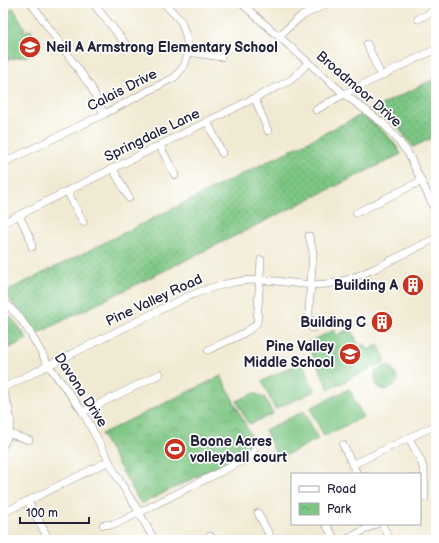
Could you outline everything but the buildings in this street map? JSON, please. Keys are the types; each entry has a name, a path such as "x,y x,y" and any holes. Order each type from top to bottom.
{"street":[{"path":"31,3 91,87 104,114"},
{"path":"93,3 125,43"},
{"path":"164,3 181,21 189,52 221,56"},
{"name":"Broadmoor Drive","path":"241,3 344,94 384,124 408,154 436,212"},
{"path":"279,36 300,17 328,3"},
{"path":"418,18 434,11 436,15"},
{"path":"367,44 381,76"},
{"path":"316,110 344,94 436,49"},
{"name":"Calais Drive","path":"3,163 104,114 175,77 184,66 189,52"},
{"name":"Springdale Lane","path":"3,222 255,99 291,80 308,63"},
{"path":"255,99 268,130"},
{"path":"208,122 222,153"},
{"path":"160,146 175,176"},
{"path":"113,169 129,198"},
{"path":"356,213 421,181"},
{"path":"67,191 83,222"},
{"path":"19,215 30,238 32,247"},
{"path":"309,236 313,252 312,285 309,311 309,318 312,328"},
{"name":"Pine Valley Road","path":"3,388 184,298 210,287 240,281 259,280 312,285 323,285 346,281 396,259 436,238"},
{"path":"208,350 248,331 257,323 261,260"},
{"name":"Davona Drive","path":"3,300 20,318 49,366 83,412 108,461 154,540"},
{"path":"83,412 160,374"},
{"path":"3,392 11,413 9,434 3,445"},
{"path":"352,465 436,425"},
{"path":"9,434 29,440"},
{"path":"409,438 424,471 425,498"},
{"path":"343,445 356,473"},
{"path":"103,525 116,524 250,457 254,451"},
{"path":"3,513 108,461"},
{"path":"28,501 48,540"},
{"path":"258,513 272,540"},
{"path":"327,525 335,540"},
{"path":"345,540 374,525"},
{"path":"382,525 390,540"}],"green space":[{"path":"13,8 25,28 21,31 32,30 33,48 31,54 28,56 3,60 3,14"},
{"path":"436,78 436,136 413,147 397,126 375,108"},
{"path":"361,115 384,132 393,141 401,154 34,335 26,316 16,308 5,292"},
{"path":"3,308 27,339 3,351"},
{"path":"351,328 359,346 365,344 368,350 378,345 386,361 329,389 307,343 334,330 337,335"},
{"path":"302,362 315,391 275,409 262,381"},
{"path":"386,366 392,368 398,380 395,385 386,390 380,388 376,384 375,372"},
{"path":"221,376 252,438 241,455 141,504 101,434"},
{"path":"349,389 363,417 324,436 310,408"},
{"path":"254,393 265,398 273,414 250,424 247,422 237,401"},
{"path":"304,411 318,439 278,459 265,430"},
{"name":"Boone Acres volleyball court","path":"173,440 182,443 176,459 167,455"}],"place":[{"name":"Neil A Armstrong Elementary School","path":"30,47"},
{"name":"Building A","path":"413,285"},
{"name":"Building C","path":"382,322"},
{"name":"Pine Valley Middle School","path":"350,354"},
{"name":"Boone Acres volleyball court","path":"175,449"}]}
